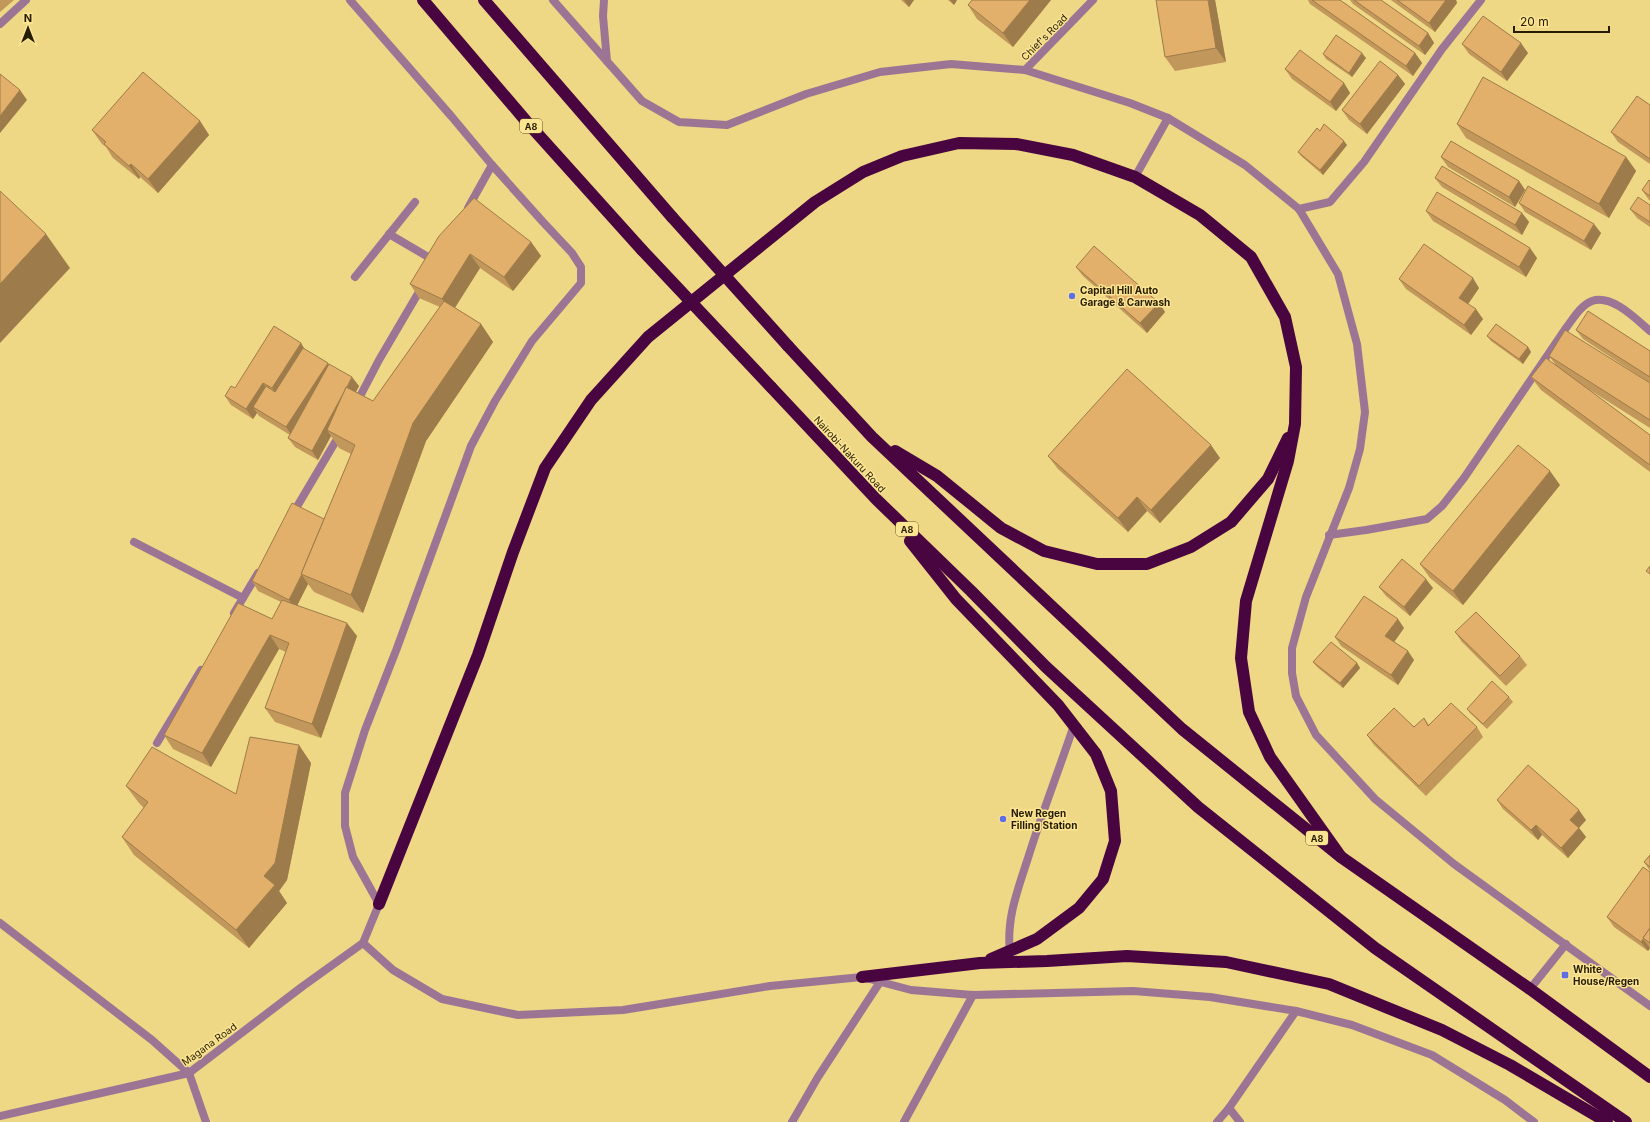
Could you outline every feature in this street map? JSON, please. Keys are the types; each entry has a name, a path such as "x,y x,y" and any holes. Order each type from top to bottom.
{"highway":[{"name":"Nairobi-Nakuru Road","path":"423,0 526,121 642,250 876,499 971,591 1046,667 1198,807 1375,948 1626,1122"},
{"name":"A8","path":"484,0 672,217 872,437 1182,728 1341,857 1530,989 1650,1077"},
{"path":"380,904 478,655 513,552 545,468 591,400 648,337 815,202 863,172 902,156 959,143 1016,144 1073,155 1136,177 1200,214 1251,257 1285,317 1296,367 1295,424 1288,460 1246,601 1241,658 1249,712 1270,757 1341,857"},
{"path":"872,437 937,476 1001,528 1044,551 1097,564 1147,564 1191,547 1231,522 1268,479 1295,424"},
{"path":"876,499 956,599 1058,705 1096,754 1111,791 1115,841 1103,879 1079,908 1037,940 980,963"},
{"path":"862,977 980,963 1048,961 1127,956 1226,962 1329,984 1442,1030 1510,1065 1607,1122"}],"street":[{"path":"0,24 26,0"},
{"path":"350,0 492,165 572,253 581,267 581,283 532,341 495,401 471,446 397,648 365,730 345,793 345,826 353,857 380,904 363,943 393,970 442,999 518,1015 623,1010 770,986 862,977 910,990 973,996 1133,991 1210,996 1296,1011 1352,1025 1432,1055 1505,1100 1530,1121"},
{"path":"553,0 642,101 679,122 727,125 806,94 880,72 950,64 1025,70 1130,103 1168,118 1244,165 1299,209 1338,274 1357,344 1365,412 1360,449 1349,488 1329,535 1306,597 1292,648 1292,672 1296,696 1316,735 1375,799 1454,864 1650,1006"},
{"path":"604,0 603,16 606,61"},
{"name":"Chief's Road","path":"1025,70 1093,0"},
{"path":"1299,209 1330,202 1364,162 1442,49 1481,0"},
{"path":"1136,177 1168,118"},
{"path":"464,214 492,165"},
{"path":"355,277 415,202"},
{"path":"351,414 379,360 434,265 389,234"},
{"path":"1329,535 1427,519 1442,506 1464,478 1566,328 1582,308 1591,301 1602,300 1620,307 1650,331"},
{"path":"288,523 344,426"},
{"path":"134,542 243,598"},
{"path":"231,618 263,564"},
{"path":"157,743 204,664"},
{"path":"1010,952 1008,938 1014,902 1042,813 1074,725"},
{"path":"0,923 152,1040 189,1074 206,1122"},
{"name":"Magana Road","path":"0,1116 189,1074 302,986 363,943"},
{"path":"1530,989 1566,944"},
{"path":"792,1122 818,1077 880,982"},
{"path":"904,1122 973,996"},
{"path":"1217,1122 1229,1108 1296,1011"},
{"path":"1229,1108 1240,1122"}],"building":[{"path":"972,0 1030,0 1003,33 968,5"},
{"path":"1156,0 1208,0 1216,48 1165,57"},
{"path":"1312,0 1340,0 1415,53 1406,66"},
{"path":"1354,0 1381,0 1428,33 1419,46"},
{"path":"1397,0 1446,0 1429,23"},
{"path":"1483,16 1521,43 1501,72 1462,44"},
{"path":"1336,35 1362,53 1349,73 1323,54"},
{"path":"1300,50 1344,83 1330,102 1285,69"},
{"path":"1380,61 1398,75 1360,124 1342,110"},
{"path":"143,72 200,121 148,179 131,164 129,166 104,144 106,142 92,130"},
{"path":"0,74 20,90 0,116"},
{"path":"1483,77 1626,157 1599,204 1457,124"},
{"path":"1637,96 1650,105 1650,159 1611,132"},
{"path":"1324,124 1344,141 1320,170 1298,152 1317,128 1320,131"},
{"path":"1451,141 1519,181 1509,197 1441,157"},
{"path":"1442,166 1522,213 1515,225 1435,178"},
{"path":"1649,180 1650,181 1650,196 1642,190"},
{"path":"1528,186 1594,224 1584,241 1519,203"},
{"path":"0,191 46,234 0,284"},
{"path":"1437,192 1530,248 1519,267 1426,211"},
{"path":"1638,197 1650,205 1650,222 1630,209"},
{"path":"474,198 531,242 504,277 470,254 442,299 410,284 439,236"},
{"path":"1424,244 1473,278 1459,298 1476,309 1464,325 1399,279"},
{"path":"1094,246 1159,303 1140,323 1076,267"},
{"path":"444,301 481,324 413,423 351,595 301,574 355,445 327,430 346,387 373,401"},
{"path":"1588,311 1650,351 1650,377 1576,330"},
{"path":"1496,324 1528,347 1519,359 1487,336"},
{"path":"274,326 301,343 272,388 263,383 246,409 225,396 231,386 235,388"},
{"path":"1565,330 1650,383 1650,420 1549,356"},
{"path":"303,348 328,363 286,427 253,407 266,386 275,392"},
{"path":"1546,358 1650,435 1650,465 1531,377"},
{"path":"329,364 352,377 312,451 288,438"},
{"path":"1127,369 1211,445 1151,510 1137,497 1118,518 1048,456"},
{"path":"1518,445 1550,471 1453,591 1420,564"},
{"path":"292,503 324,519 302,574 289,600 252,581"},
{"path":"1402,559 1426,579 1404,607 1379,587"},
{"path":"1650,566 1650,574 1646,571"},
{"path":"1364,596 1398,619 1385,636 1408,651 1391,675 1335,637"},
{"path":"282,600 347,623 312,724 265,708 289,643 270,635 202,753 164,735 238,603 272,619"},
{"path":"1476,612 1520,656 1500,676 1455,632"},
{"path":"1331,642 1357,663 1340,683 1313,662"},
{"path":"1492,681 1509,697 1483,724 1467,709"},
{"path":"1451,703 1477,727 1419,786 1367,735 1394,708 1414,727 1424,718 1428,726"},
{"path":"250,737 299,745 275,863 264,876 275,885 236,930 122,837 148,802 126,786 152,747 236,794"},
{"path":"1528,765 1579,810 1570,820 1579,828 1561,848 1536,825 1531,830 1497,800"},
{"path":"1650,855 1650,867 1644,862"},
{"path":"1643,867 1650,872 1650,928 1641,942 1607,917"},
{"path":"1650,928 1650,943 1643,938"}],"place":[{"name":"Capital Hill Auto Garage & Carwash","path":"1072,296"},
{"name":"New Regen Filling Station","path":"1003,819"},
{"name":"White House/Regen","path":"1565,975"}]}
